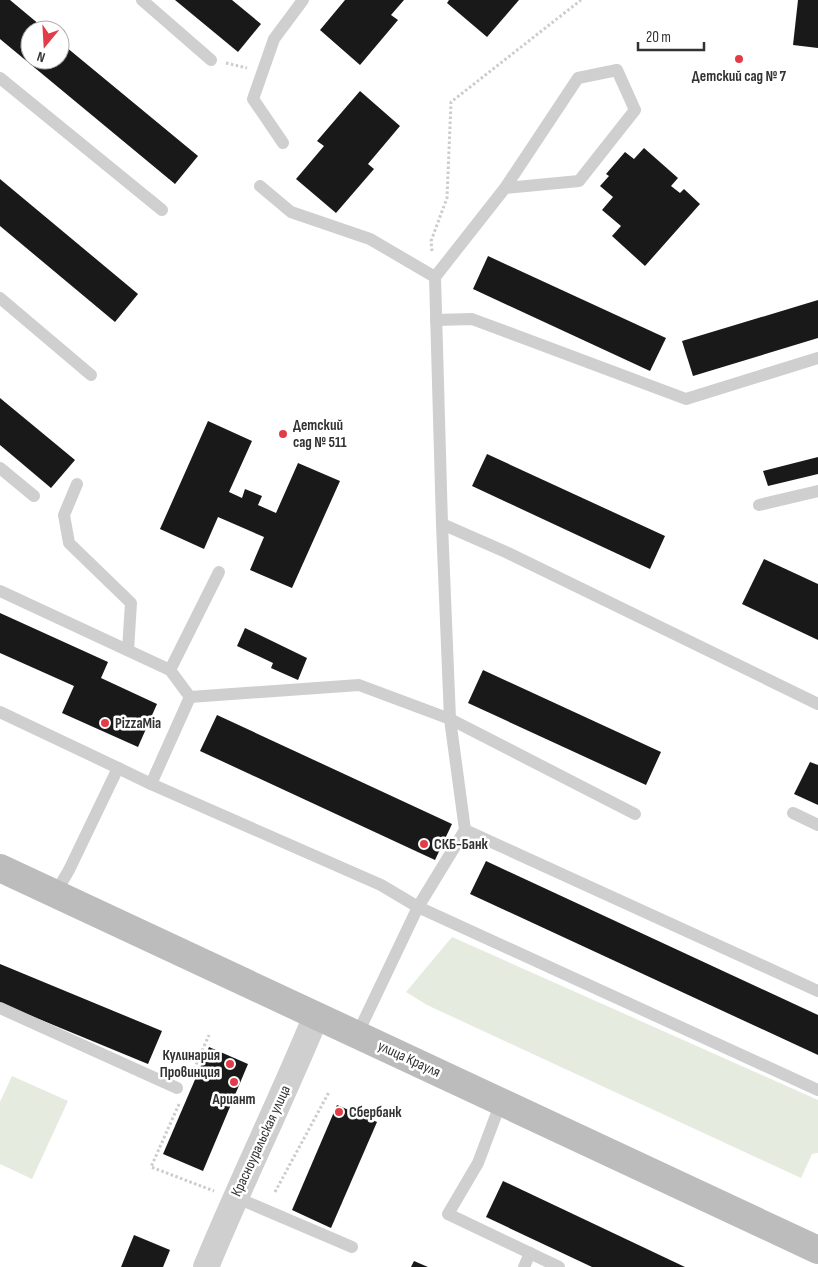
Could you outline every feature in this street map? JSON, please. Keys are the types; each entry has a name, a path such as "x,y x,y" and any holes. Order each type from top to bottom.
{"main road":[{"name":"улица Крауля","path":"0,868 818,1250"}],"street":[{"name":"Красноуральская улица","path":"206,1267 226,1194 292,1074 316,1016"}],"lane":[{"path":"142,0 211,60"},
{"path":"282,144 253,99 274,39 303,0"},
{"path":"357,1035 418,907 465,830 450,719 435,277 505,188 578,78 616,70 635,110 579,181 505,188"},
{"path":"0,78 162,210"},
{"path":"260,186 291,212 370,239 435,277"},
{"path":"0,298 91,375"},
{"path":"436,320 472,319 686,399 818,358"},
{"path":"0,468 34,496"},
{"path":"77,484 64,515 69,543 131,603 128,650"},
{"path":"759,506 818,491"},
{"path":"442,524 508,553 818,704"},
{"path":"170,670 219,572"},
{"path":"0,591 170,670 190,697"},
{"path":"190,697 359,685 450,719 635,814"},
{"path":"151,784 190,697"},
{"path":"0,712 151,784 381,885 418,907 818,1090"},
{"path":"55,894 69,870 118,768"},
{"path":"793,813 818,825"},
{"path":"465,830 818,991"},
{"path":"0,1008 180,1092"},
{"path":"501,1102 478,1163 448,1214 560,1267"},
{"path":"226,1194 352,1247"},
{"path":"524,1267 530,1253"}],"path":[{"path":"435,277 431,241 447,198 451,102 581,0"},
{"path":"211,60 262,72"},
{"path":"190,1079 210,1035"},
{"path":"180,1092 151,1166 226,1194"},
{"path":"275,1192 329,1092"}],"shaded area":[{"path":"452,937 818,1100 818,1153 812,1154 801,1178 427,1005 406,992"},
{"path":"12,1076 68,1101 32,1179 0,1164 0,1102"}],"building":[{"path":"0,0 10,0 34,20 20,20 20,56 0,39"},
{"path":"175,0 232,0 261,24 238,52"},
{"path":"345,0 404,0 391,15 398,20 360,65 320,30"},
{"path":"449,0 519,0 487,37 447,3"},
{"path":"798,0 818,0 818,48 793,45"},
{"path":"70,50 198,156 175,184 37,70 70,70"},
{"path":"360,91 400,126 368,164 374,169 336,213 296,179 324,146 317,141"},
{"path":"644,148 678,178 671,186 680,193 684,189 700,204 645,266 612,236 621,226 602,210 613,197 600,186 609,176 606,174 625,152 634,159"},
{"path":"0,179 138,294 115,322 0,226"},
{"path":"488,256 666,338 650,371 473,289"},
{"path":"818,300 818,338 693,376 682,341"},
{"path":"0,398 75,460 51,488 0,445"},
{"path":"208,421 252,441 229,492 242,498 245,489 262,496 258,505 276,513 298,463 340,481 292,588 250,570 264,537 218,517 204,549 160,529"},
{"path":"487,454 665,536 650,569 472,486"},
{"path":"818,457 818,474 768,486 763,471"},
{"path":"764,559 818,584 818,640 742,604"},
{"path":"0,613 108,662 101,678 157,704 138,747 62,713 74,686 0,653"},
{"path":"245,628 307,658 298,680 271,668 273,663 237,646"},
{"path":"483,670 661,752 646,785 468,703"},
{"path":"217,715 452,824 435,860 200,751"},
{"path":"810,762 818,765 818,805 794,794"},
{"path":"486,861 818,1015 818,1055 470,894"},
{"path":"0,964 162,1031 148,1064 0,1003"},
{"path":"209,1047 248,1064 203,1171 163,1154"},
{"path":"337,1105 377,1122 331,1228 292,1210"},
{"path":"503,1181 685,1267 592,1267 486,1217"},
{"path":"134,1235 170,1250 163,1267 121,1267"},
{"path":"414,1261 428,1267 411,1267"}],"place":[{"name":"Детский сад № 7","path":"739,59"},
{"name":"Детский сад № 511","path":"283,434"},
{"name":"PizzaMia","path":"105,723"},
{"name":"СКБ-Банк","path":"424,844"},
{"name":"Кулинария Провинция","path":"230,1064"},
{"name":"Ариант","path":"234,1082"},
{"name":"Сбербанк","path":"339,1112"}]}
